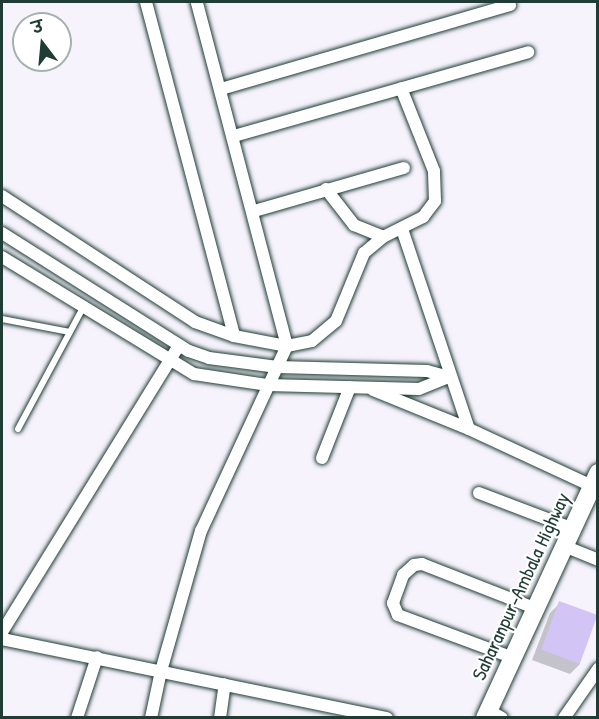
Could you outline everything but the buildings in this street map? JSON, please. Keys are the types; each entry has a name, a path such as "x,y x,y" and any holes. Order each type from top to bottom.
{"main road":[{"name":"Saharanpur-Ambala Highway","path":"492,715 512,657 595,479"}],"street":[{"path":"146,2 234,336"},
{"path":"151,717 161,670 213,499 287,346 254,211 196,2"},
{"path":"221,89 510,5"},
{"path":"234,136 528,52"},
{"path":"2,196 195,322 234,336 287,346 312,341 330,329 364,253 383,237 402,229 430,212 437,187 401,88"},
{"path":"254,211 404,168"},
{"path":"326,189 354,225 383,237"},
{"path":"402,229 449,377 469,429"},
{"path":"2,233 179,345 209,358 277,367 411,370 449,377"},
{"path":"2,257 170,362 194,374 268,385 419,389 449,377"},
{"path":"2,632 179,345"},
{"path":"322,458 350,387"},
{"path":"366,387 595,479"},
{"path":"479,493 572,528"},
{"path":"564,546 597,560"},
{"path":"512,657 398,615 393,603 403,575 414,565 422,564 534,608"},
{"path":"2,639 387,717"},
{"path":"77,717 97,657"},
{"path":"564,717 597,669"},
{"path":"220,717 225,684"}],"lane":[{"path":"18,429 83,308"},
{"path":"2,319 70,332"}]}
